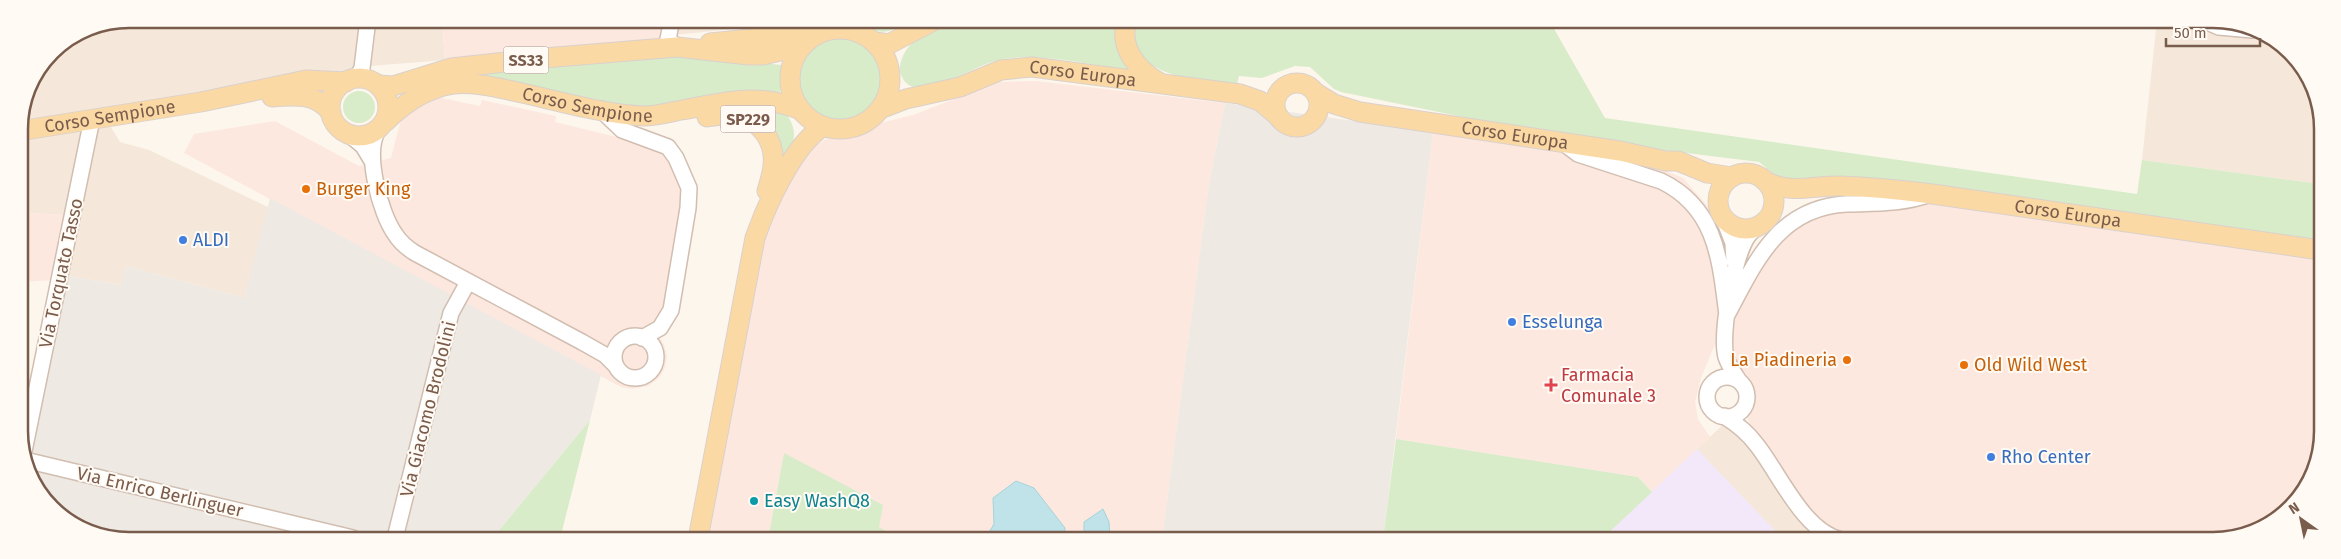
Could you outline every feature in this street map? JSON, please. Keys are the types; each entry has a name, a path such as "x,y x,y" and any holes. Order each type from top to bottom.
{"main road":[{"path":"840,28 822,32 801,46 791,64 789,78 793,98 803,113 824,126 839,129 854,126 868,120 880,109 887,96 894,48 911,33"},
{"path":"856,28 875,42 889,44 920,28"},
{"path":"1126,28 1125,40 1132,59 1148,76 1163,84"},
{"name":"SS33","path":"677,47 822,32"},
{"path":"875,42 889,72"},
{"name":"Corso Sempione","path":"374,82 392,86 430,74 480,64 677,47 749,55 778,53 801,46"},
{"name":"Corso Europa","path":"880,109 906,99 960,87 1000,70 1032,67 1240,94 1265,92 1290,84"},
{"name":"Corso Europa","path":"889,72 898,88 906,93 930,95"},
{"path":"360,78 374,82 385,93 388,113 382,126 369,135 351,136 336,125 331,114 331,98 335,90 348,80 360,78"},
{"name":"Corso Sempione","path":"28,130 201,102 306,80 348,80"},
{"name":"Corso Sempione","path":"382,126 413,98 438,88 464,84 504,89 600,109 646,116 740,100 761,99 781,102 803,113"},
{"path":"1290,84 1306,84 1316,93 1319,109 1310,123 1302,127 1292,126 1279,117 1276,112 1276,99 1280,91 1290,84"},
{"name":"Corso Europa","path":"1316,93 1334,104 1364,112 1560,140 1666,161 1678,161 1707,173 1732,177"},
{"name":"Corso Europa","path":"1240,94 1260,102 1279,117"},
{"name":"Corso Sempione","path":"201,102 302,96 322,103 331,114"},
{"name":"Corso Europa","path":"1310,123 1331,114 1364,112"},
{"path":"793,161 804,134 803,113"},
{"name":"SP229","path":"646,116 666,124 729,114 744,116 760,126 770,141 774,152 774,163 765,196 764,212"},
{"name":"SP229","path":"699,532 755,238 773,193 809,137 824,126"},
{"name":"Corso Europa","path":"1666,161 1689,173 1707,186 1721,210"},
{"path":"1746,173 1753,174 1765,181 1770,187 1774,202 1764,221 1753,228 1734,226 1721,210 1722,186 1732,177 1746,173"},
{"name":"Corso Europa","path":"1765,181 1781,187 1815,189 1837,186 1879,187 2314,249"},
{"name":"Corso Europa","path":"1764,221 1785,202 1815,189"}],"street":[{"path":"348,80 361,72 367,28"},
{"path":"670,28 668,39 677,47"},
{"path":"364,60 365,72 374,82"},
{"path":"600,109 622,130 668,147 676,158 688,188 689,200 670,310 660,328 642,338"},
{"name":"Via Torquato Tasso","path":"28,432 92,119"},
{"path":"382,126 373,140 373,165 382,205 395,234 415,253 582,342 604,355 619,371 631,378 645,375 651,371 655,352 652,346 642,338 635,336 602,347 582,342"},
{"path":"351,136 363,146 373,165"},
{"path":"1560,140 1578,154 1661,180 1674,186 1690,201 1704,218 1716,247 1727,316"},
{"path":"1727,316 1768,243 1796,220 1812,211 1834,205 1906,202 1932,194"},
{"path":"1721,210 1733,244 1734,270 1724,344 1708,391 1710,407 1714,412 1739,426 1757,445 1795,502 1824,531"},
{"path":"1734,270 1748,236 1764,221"},
{"name":"Via Giacomo Brodolini","path":"397,532 451,313 468,282"},
{"path":"615,365 615,351 623,340"},
{"path":"1724,344 1731,369 1746,392 1747,420 1757,445"},
{"path":"1708,391 1711,385 1721,378 1733,378 1738,381"},
{"path":"1724,416 1730,416 1741,410 1746,400"},
{"name":"Via Enrico Berlinguer","path":"33,462 328,532"}],"shaded area":[{"path":"115,28 364,28 356,73 28,125 29,109 35,90 44,72 57,57 67,48 90,35"},
{"path":"374,28 443,28 445,60 370,66"},
{"path":"443,28 666,28 663,38 445,60"},
{"path":"675,28 743,28 673,35"},
{"path":"2157,28 2232,29 2269,44 2284,57 2297,72 2312,109 2314,183 2142,160"},
{"path":"1036,81 1225,103 1209,184 1163,532 887,532 784,453 769,532 710,532 764,232 799,163 814,146 835,134 913,115 998,82"},
{"path":"437,97 480,106 482,100 556,116 555,122 657,147 692,179 659,336 667,356 665,368 659,378 648,386 632,389 621,387 184,153 194,134 275,121 359,166 391,158 400,123 405,114"},
{"path":"1225,103 1433,132 1384,531 1163,532 1209,184"},
{"path":"107,121 120,142 149,150 268,207 244,298 126,266 121,285 69,276 95,123"},
{"path":"85,125 66,215 28,213 28,136"},
{"path":"1433,132 1617,159 1662,169 1683,178 1711,210 1721,234 1726,264 1718,337 1701,378 1695,402 1698,419 1710,437 1652,492 1638,477 1396,439"},
{"path":"270,198 601,375 590,420 498,532 128,532 109,530 96,526 67,511 48,492 33,463 28,437 28,390 38,351 52,350 69,276 121,285 126,266 244,298"},
{"path":"1938,200 2314,256 2314,431 2312,450 2300,481 2291,494 2276,494 2276,509 2269,515 2251,524 2232,530 1826,531 1758,444 1748,419 1747,393 1732,368 1729,316 1759,259 1812,213 1916,208"},
{"path":"28,213 66,215 54,280 28,282"},
{"path":"1727,421 1826,531 1610,531"},
{"path":"1697,449 1776,531 1610,531"}],"green space":[{"path":"870,28 896,28 886,32"},
{"path":"937,28 1126,28 1137,72 1065,60 1028,57 1010,58 986,64 938,85 917,88 907,84 903,79 900,64 908,48 928,31"},
{"path":"1134,28 1554,28 1605,118 2137,194 2142,160 2314,183 2314,241 1795,181 1775,175 1759,162 1646,148 1468,118 1341,92 1334,89 1310,67 1295,66 1262,78 1239,76 1237,84 1203,81 1167,72 1152,65 1140,54 1134,39"},
{"path":"840,35 864,42 876,54 883,78 876,102 864,114 840,121 816,114 804,102 797,78 804,54 816,42"},
{"path":"675,56 783,65 780,94 636,108 485,76 484,70"},
{"path":"359,91 365,92 370,96 374,101 374,113 370,118 365,122 359,123 353,122 348,118 344,113 343,107 344,101 348,96 353,92"},
{"path":"747,108 783,110 789,118 794,131 794,138 783,166"},
{"path":"590,420 562,532 498,532"},
{"path":"1396,439 1638,477 1652,492 1610,531 1384,531"},
{"path":"784,453 883,505 879,527 887,532 769,532"}],"water":[{"path":"1016,481 1034,488 1065,528 1065,532 989,532 994,524 993,498"},
{"path":"1103,509 1109,522 1110,532 1084,532 1084,522"}],"place":[{"name":"Burger King","path":"306,189"},
{"name":"ALDI","path":"183,240"},
{"name":"Esselunga","path":"1512,322"},
{"name":"La Piadineria","path":"1847,360"},
{"name":"Old Wild West","path":"1964,365"},
{"name":"Farmacia Comunale 3","path":"1551,385"},
{"name":"Rho Center","path":"1991,457"},
{"name":"Easy WashQ8","path":"754,501"}]}
